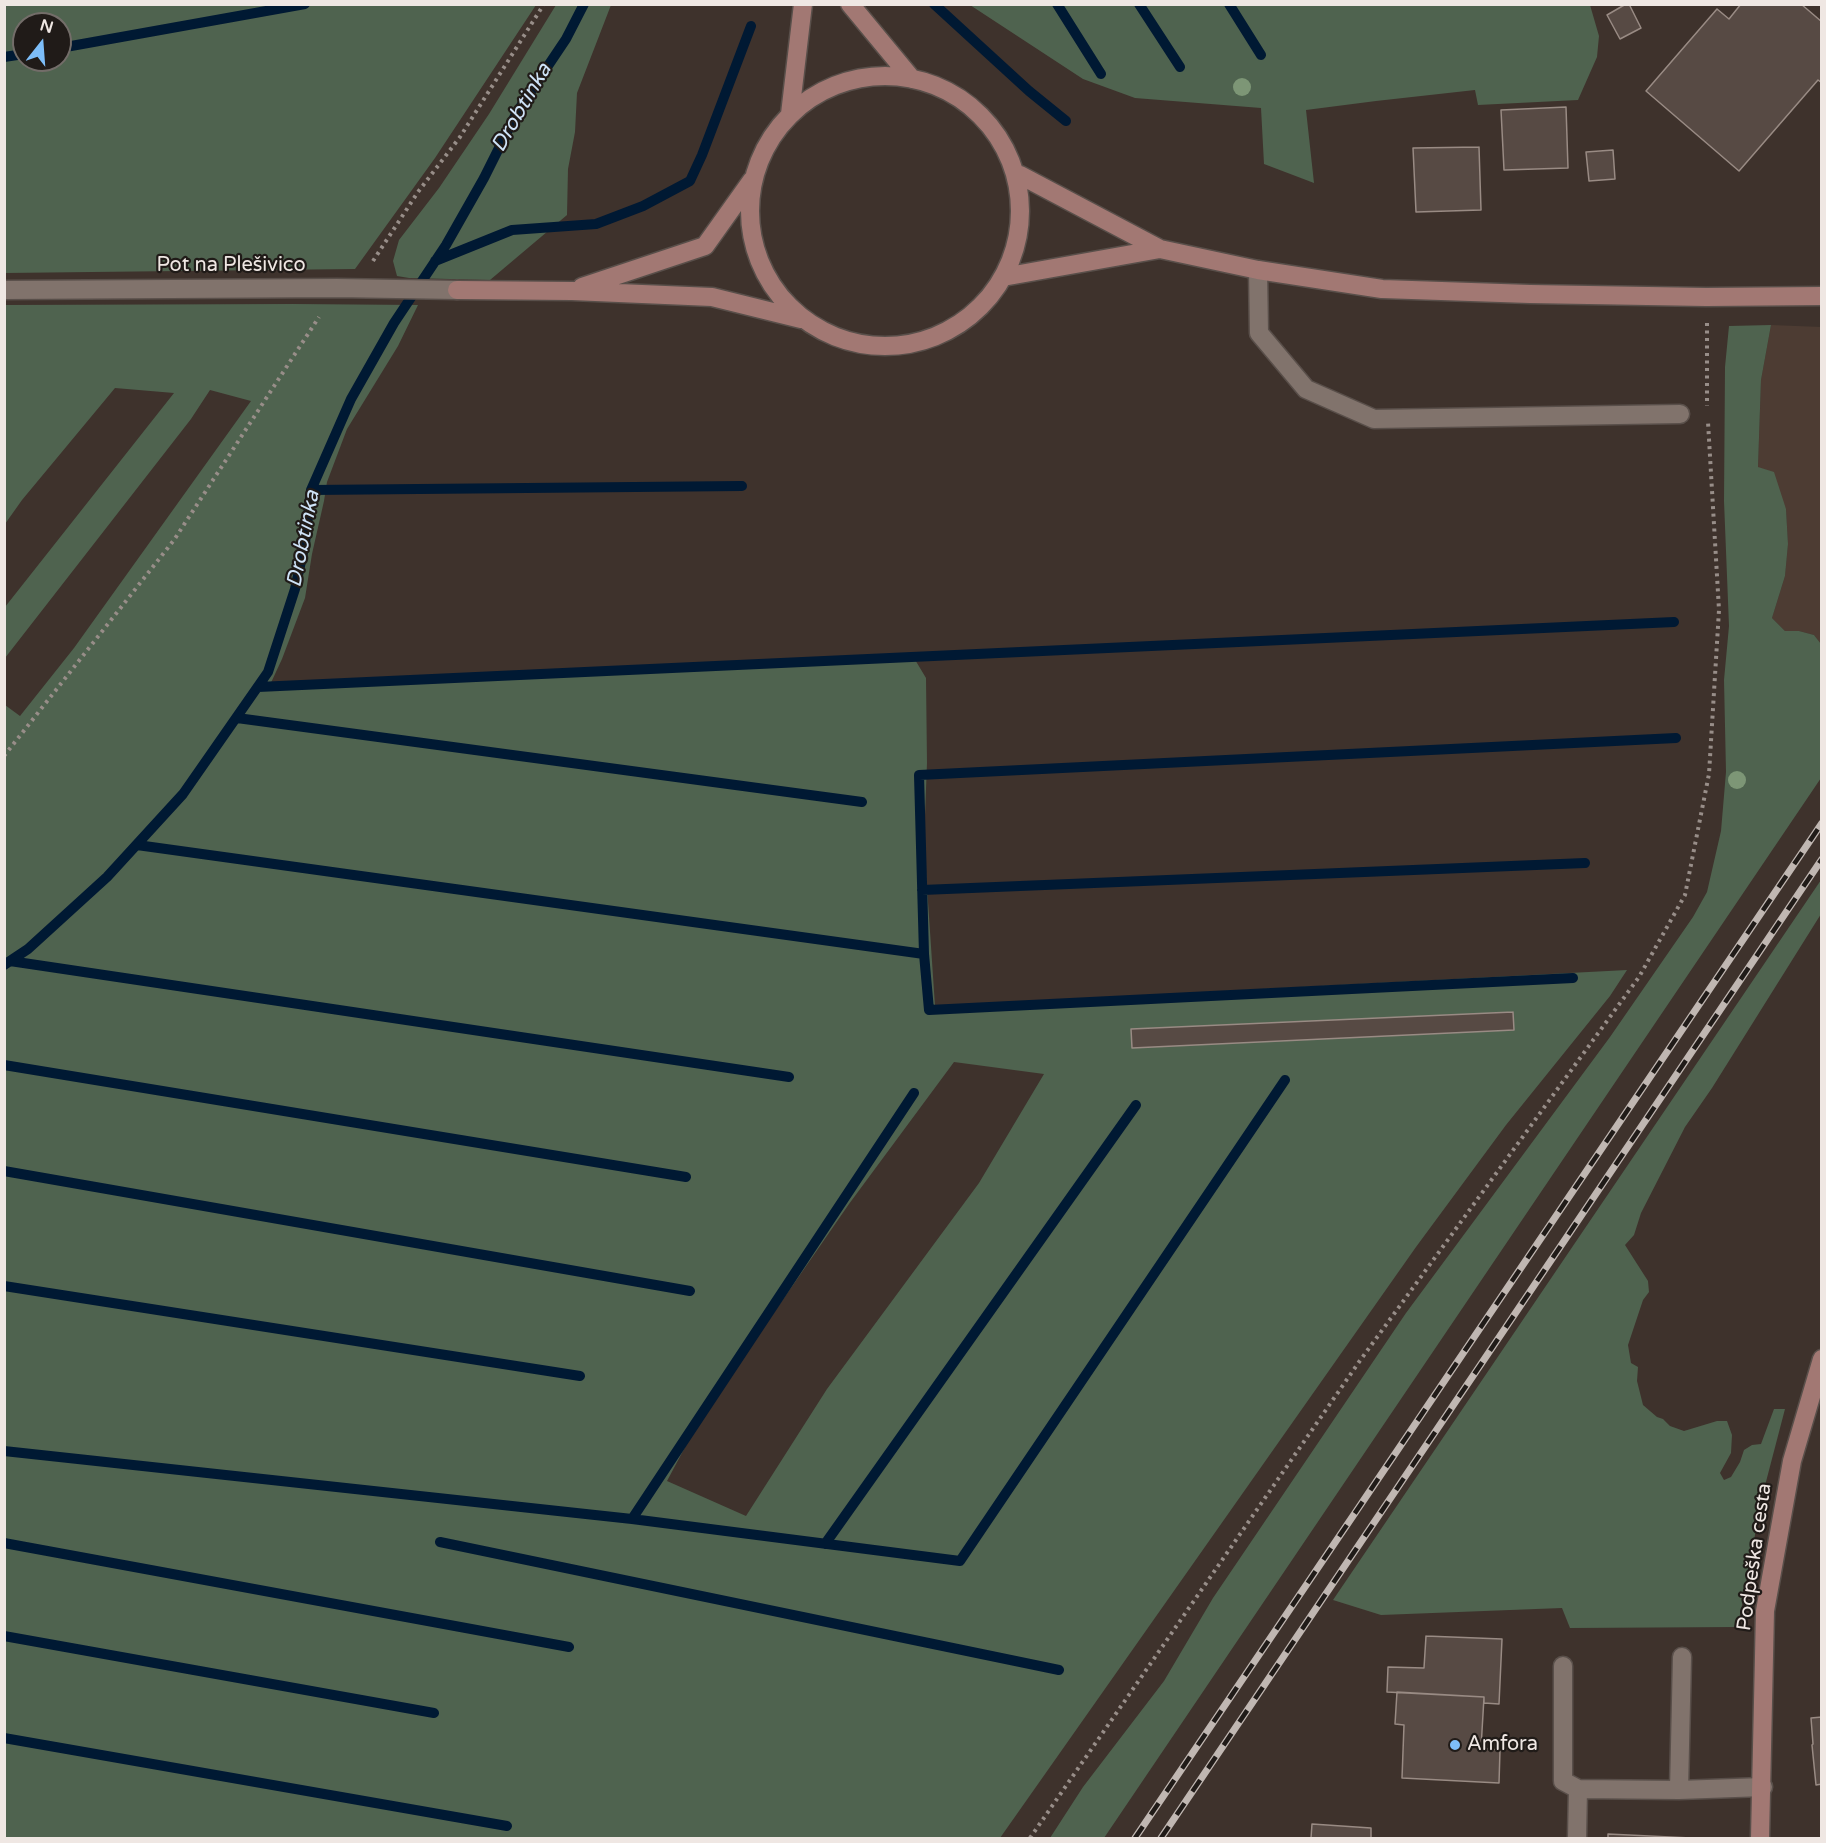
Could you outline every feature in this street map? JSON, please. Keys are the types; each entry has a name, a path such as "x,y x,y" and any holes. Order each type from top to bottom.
{"main road":[{"path":"790,114 802,4"},
{"path":"850,4 912,79"},
{"path":"458,290 572,291 712,297 801,319 843,341 889,347 932,339 970,317 999,285 1017,245 1024,210 1020,175 986,122 952,94 912,79 868,77 826,89 790,114 763,151 752,180 705,246 572,291"},
{"path":"1020,175 1160,249 1258,270 1382,289 1706,297 1821,296"},
{"path":"752,180 752,226 758,256 770,285 801,319"},
{"path":"1003,277 1160,249"},
{"name":"Podpeška cesta","path":"1760,1839 1765,1611 1792,1461 1821,1359"}],"street":[{"path":"1258,270 1259,333 1306,389 1374,419 1680,414"},
{"name":"Pot na Plešivico","path":"4,290 458,290"},
{"path":"1679,1790 1682,1657"},
{"path":"1563,1666 1563,1781 1578,1789 1679,1790 1762,1787"},
{"path":"1577,1839 1578,1789"}],"path":[{"path":"4,756 174,540 346,289 460,137 544,4"},
{"path":"1030,1839 1359,1362 1639,977 1685,895 1709,774 1719,610 1708,429 1706,297"}],"shaded area":[{"path":"1771,325 1821,327 1821,644 1814,635 1799,631 1785,631 1772,618 1785,576 1788,544 1786,509 1758,467 1761,380"}],"green space":[{"path":"4,5 536,5 435,158 355,269 5,273"},
{"path":"556,5 611,5 577,93 575,132 568,169 567,215 490,280 397,276 393,261 399,240 439,188 489,114"},
{"path":"970,5 1590,5 1599,36 1597,57 1578,100 1478,105 1475,90 1306,110 1314,183 1264,164 1261,108 1135,98 1083,79"},
{"path":"5,305 418,305 398,346 347,429 327,482 305,598 269,687 914,658 926,678 927,763 924,842 935,1006 1627,970 1610,996 1506,1125 1416,1247 1000,1838 5,1838 5,705 20,716 74,648 251,401 210,390 191,419 5,658 5,607 174,393 115,388 22,500 5,524","holes":["954,1062 1044,1074 979,1183 827,1389 746,1516 667,1481 699,1421 849,1204"]},
{"path":"1771,325 1761,380 1758,467 1774,472 1786,509 1788,544 1785,576 1772,618 1785,631 1799,631 1814,635 1821,644 1821,778 1104,1838 1050,1838 1083,1787 1164,1681 1213,1598 1406,1313 1610,1037 1693,917 1707,892 1721,831 1726,772 1724,680 1729,626 1724,501 1725,367 1729,326"},
{"path":"1821,880 1821,914 1685,1127 1641,1213 1634,1235 1625,1245 1648,1281 1649,1292 1643,1300 1628,1345 1631,1363 1638,1367 1637,1381 1643,1405 1670,1426 1684,1431 1717,1421 1727,1421 1732,1435 1731,1453 1720,1473 1724,1480 1731,1477 1744,1450 1752,1445 1761,1444 1774,1409 1785,1409 1762,1497 1738,1627 1570,1628 1562,1608 1381,1615 1333,1600"}],"building":[{"path":"1629,4 1641,28 1620,39 1607,15"},
{"path":"1741,4 1801,4 1822,22 1822,83 1818,80 1739,171 1646,91 1717,9 1729,19"},
{"path":"1566,107 1568,168 1504,170 1501,110"},
{"path":"1479,147 1481,210 1416,212 1413,148"},
{"path":"1613,150 1615,179 1589,181 1586,152"},
{"path":"1513,1012 1514,1030 1132,1048 1131,1029"},
{"path":"1426,1636 1502,1639 1499,1704 1484,1703 1484,1697 1387,1692 1388,1667 1424,1668"},
{"path":"1397,1692 1484,1697 1481,1748 1500,1750 1499,1783 1402,1778 1404,1725 1395,1724"},
{"path":"1822,1717 1822,1784 1816,1785 1811,1718"},
{"path":"1312,1824 1371,1828 1371,1838 1311,1838"},
{"path":"1608,1834 1691,1838 1608,1838"}],"waterway":[{"path":"72,46 305,4"},
{"name":"Drobtinka","path":"4,965 28,949 107,877 183,794 268,672 295,589 305,543 311,490 351,399 394,323 446,245 484,178 517,112 566,39 584,4"},
{"path":"934,4 1029,91 1066,121"},
{"path":"1057,4 1101,74"},
{"path":"1139,4 1180,67"},
{"path":"1229,4 1261,55"},
{"path":"435,261 512,230 596,224 643,206 690,181 751,26"},
{"path":"4,57 12,56"},
{"path":"311,490 742,486"},
{"path":"258,687 1674,622"},
{"path":"237,718 862,802"},
{"path":"137,845 924,954 919,775 1676,738"},
{"path":"922,890 1585,863"},
{"path":"924,954 929,1010 1573,978"},
{"path":"10,961 789,1077"},
{"path":"4,1065 686,1177"},
{"path":"4,1451 632,1519 960,1561 1285,1080"},
{"path":"632,1519 914,1093"},
{"path":"825,1544 1136,1105"},
{"path":"4,1171 690,1291"},
{"path":"4,1286 580,1376"},
{"path":"440,1542 1059,1670"},
{"path":"4,1543 569,1647"},
{"path":"4,1636 434,1713"},
{"path":"4,1738 507,1826"}],"railway":[{"path":"1135,1838 1822,823"},
{"path":"1161,1838 1822,859"}],"place":[{"name":"Amfora","path":"1455,1745"}]}
